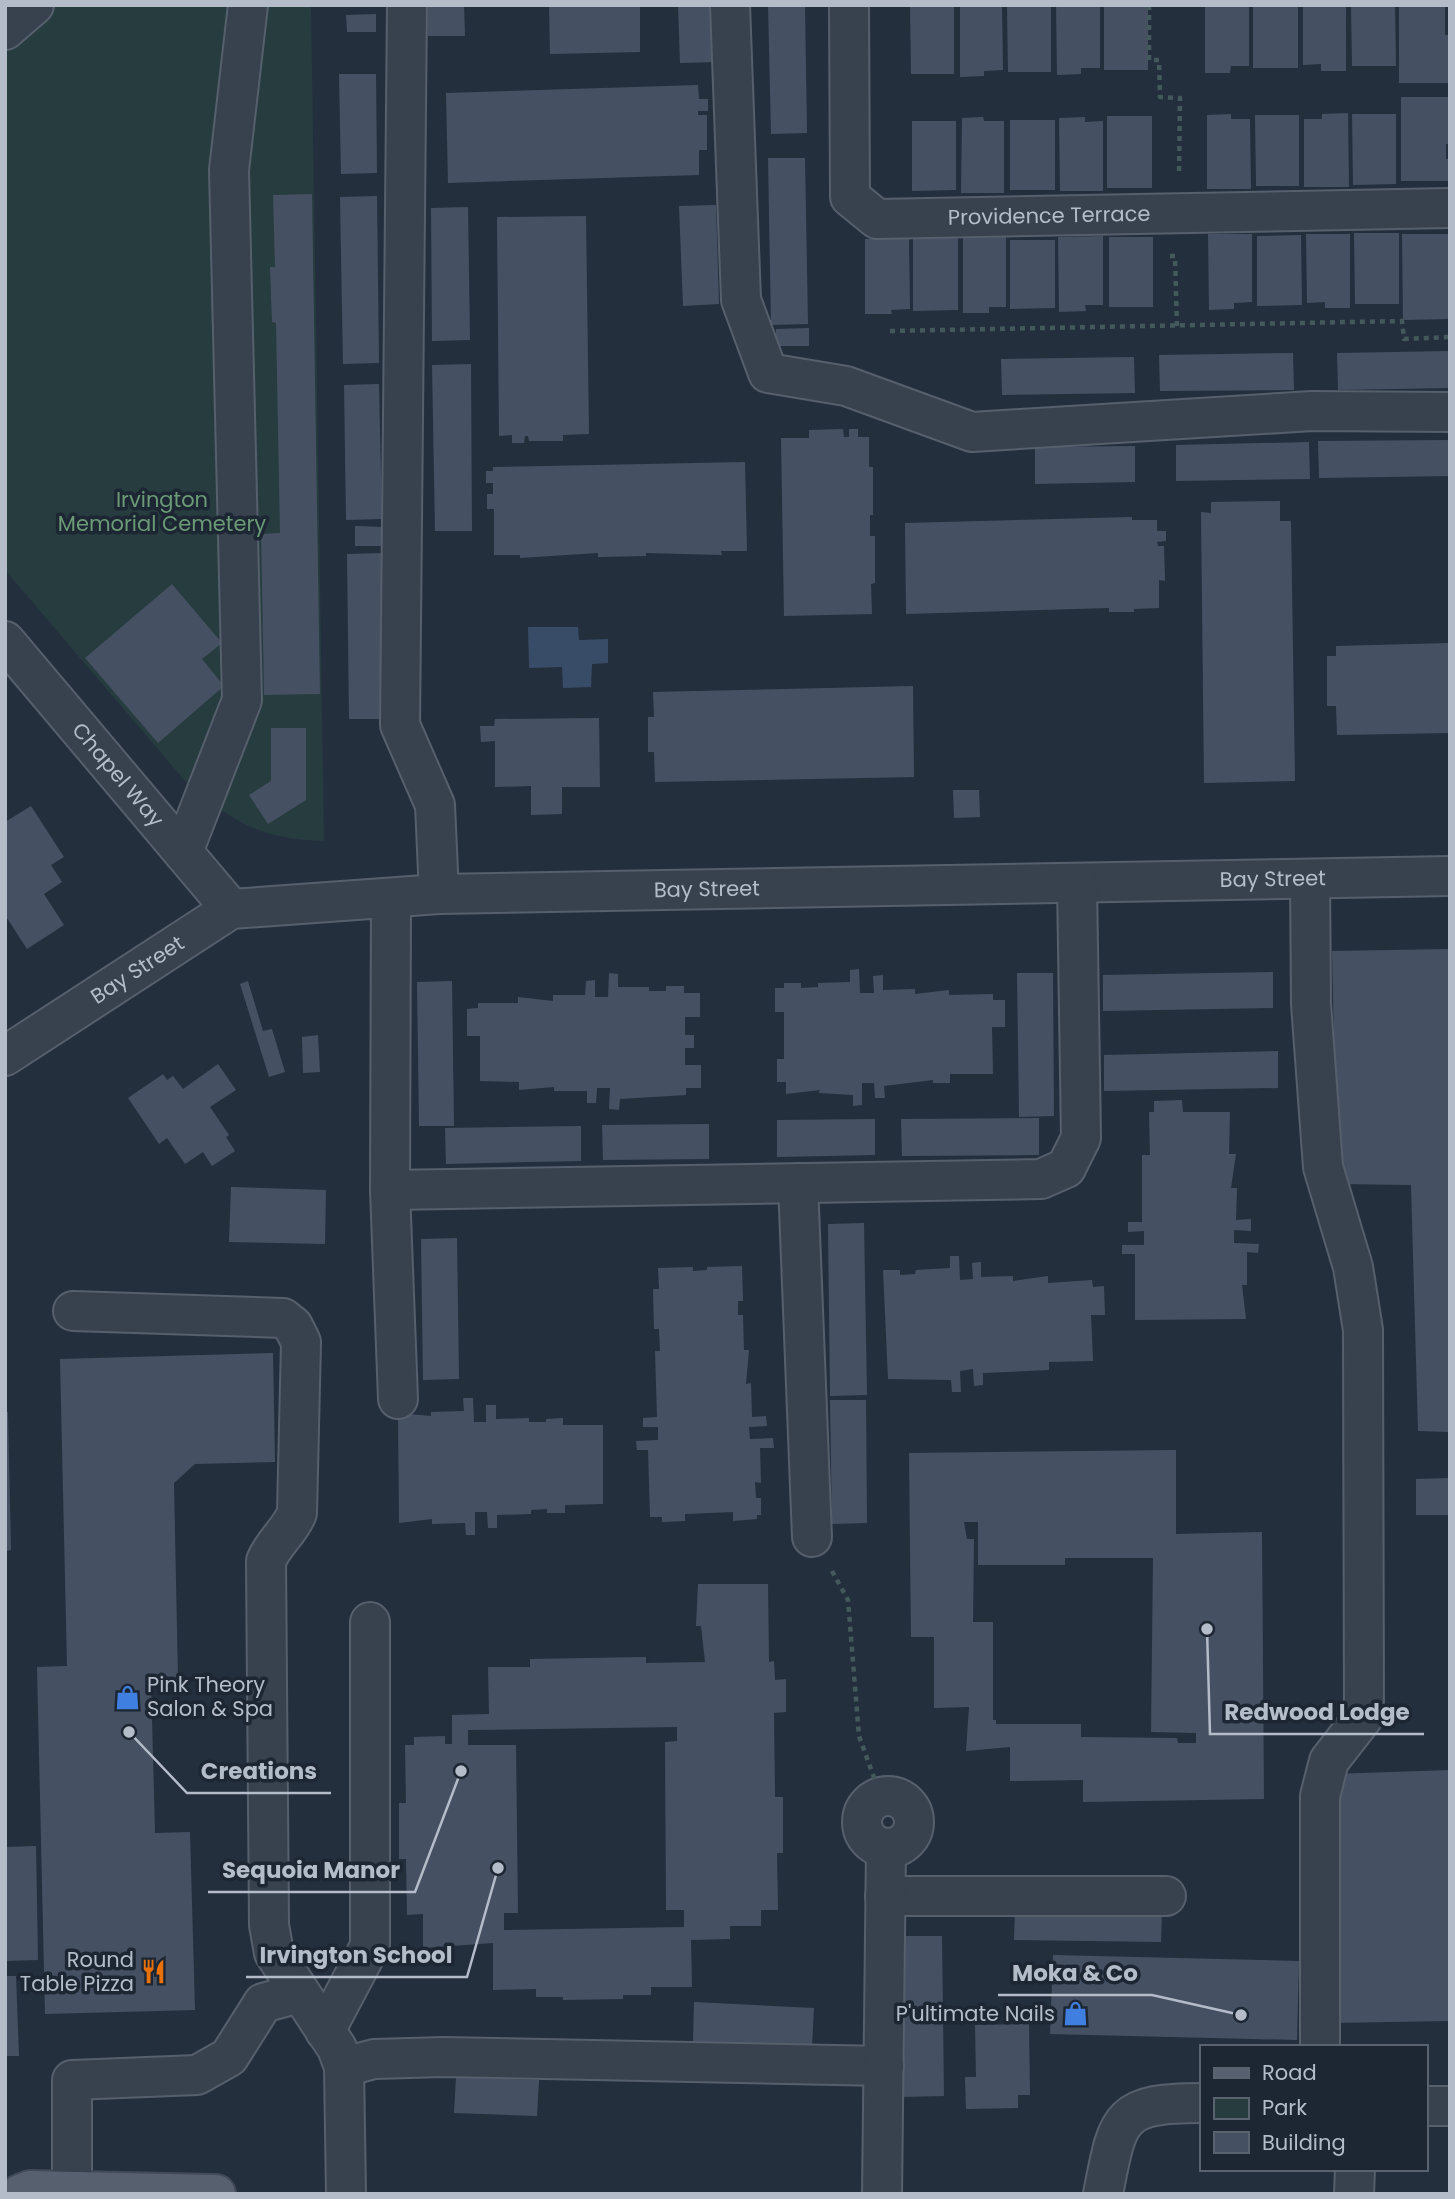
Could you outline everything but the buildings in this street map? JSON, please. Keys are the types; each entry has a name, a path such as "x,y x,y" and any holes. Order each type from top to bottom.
{"main road":[{"path":"20,2194 30,2190 216,2194"}],"street":[{"path":"5,30 34,5"},
{"path":"183,852 242,700 229,170 248,5"},
{"path":"407,5 400,725 435,805 439,894"},
{"path":"730,5 741,300 768,373 846,386 972,432 1312,411 1450,412"},
{"name":"Providence Terrace","path":"849,5 850,197 877,219 1450,208"},
{"name":"Chapel Way","path":"5,641 231,909"},
{"name":"Bay Street","path":"5,1056 231,909 439,894 1450,876"},
{"path":"1310,879 1311,1004 1323,1167 1353,1267 1363,1331 1364,1370 1364,1716 1329,1761 1320,1796 1320,2045"},
{"path":"390,1190 1041,1179 1066,1168 1081,1138 1077,883"},
{"path":"391,898 390,1190 398,1399"},
{"path":"798,1183 812,1537"},
{"path":"73,1311 283,1318 293,1326 301,1342 298,1513 292,1525 271,1548 266,1561 269,1925 274,1953 337,2048 344,2067 346,2194"},
{"path":"325,2031 370,1946 370,1622"},
{"path":"881,1797 901,1798 914,1814 912,1835 896,1848 886,1849 882,2194"},
{"path":"885,1896 1166,1895"},
{"path":"72,2191 72,2080 197,2075 229,2056 263,2003 299,1993"},
{"path":"344,2067 374,2059 444,2057 884,2066"},
{"path":"1103,2194 1115,2133 1137,2110 1164,2103 1200,2104"},
{"path":"1427,2106 1450,2106"},
{"path":"1354,2194 1355,2171"}],"path":[{"path":"1149,5 1149,60 1159,60 1160,97 1180,98 1179,176 1157,177 1161,214 1158,257 1175,256 1177,327"},
{"path":"890,331 1402,321 1404,339 1450,337"},
{"path":"812,1537 848,1600 859,1737 881,1797"}],"green space":[{"name":"Irvington Memorial Cemetery","path":"5,5 311,5 324,841 282,837 248,826 185,781 5,570"}],"water":[{"path":"528,627 578,627 579,640 608,639 608,663 592,664 591,687 563,688 562,667 529,668"}],"place":[{"name":"Redwood Lodge","path":"1207,1629"},
{"name":"Pink Theory Salon & Spa","path":"127,1697"},
{"name":"Creations","path":"129,1732"},
{"name":"Sequoia Manor","path":"461,1771"},
{"name":"Irvington School","path":"498,1868"},
{"name":"Round Table Pizza","path":"154,1972"},
{"name":"P'ultimate Nails","path":"1075,2014"},
{"name":"Moka & Co","path":"1241,2015"}]}
